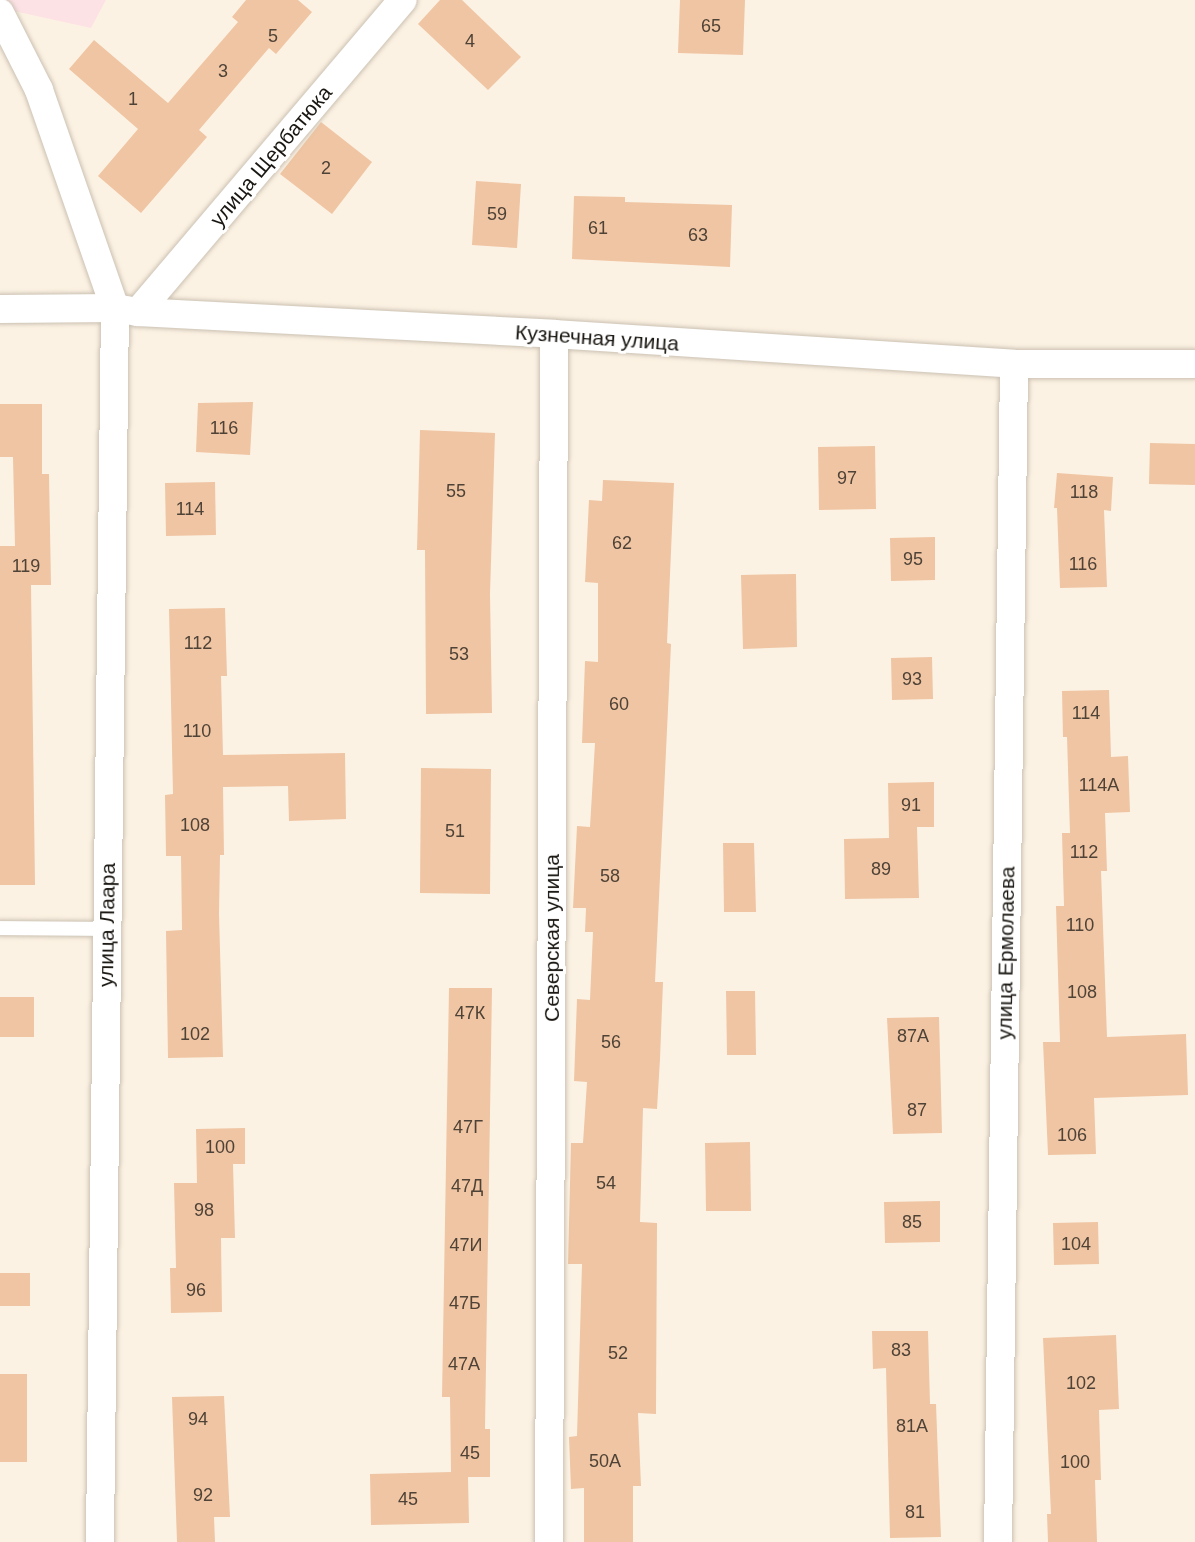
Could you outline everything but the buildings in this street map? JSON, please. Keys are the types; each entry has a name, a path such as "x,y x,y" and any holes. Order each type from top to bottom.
{"street":[{"name":"улица Щербатюка","path":"127,310 403,0"},
{"path":"0,13 38,90 127,310"},
{"name":"Кузнечная улица","path":"0,309 127,310 554,334 1014,365 1195,364"},
{"name":"улица Лаара","path":"100,1542 107,929 127,310"},
{"name":"Северская улица","path":"549,1542 554,334"},
{"name":"улица Ермолаева","path":"998,1542 1014,365"}],"lane":[{"path":"0,928 107,929"}],"shaded area":[{"path":"0,0 106,0 91,28 0,8"}]}
